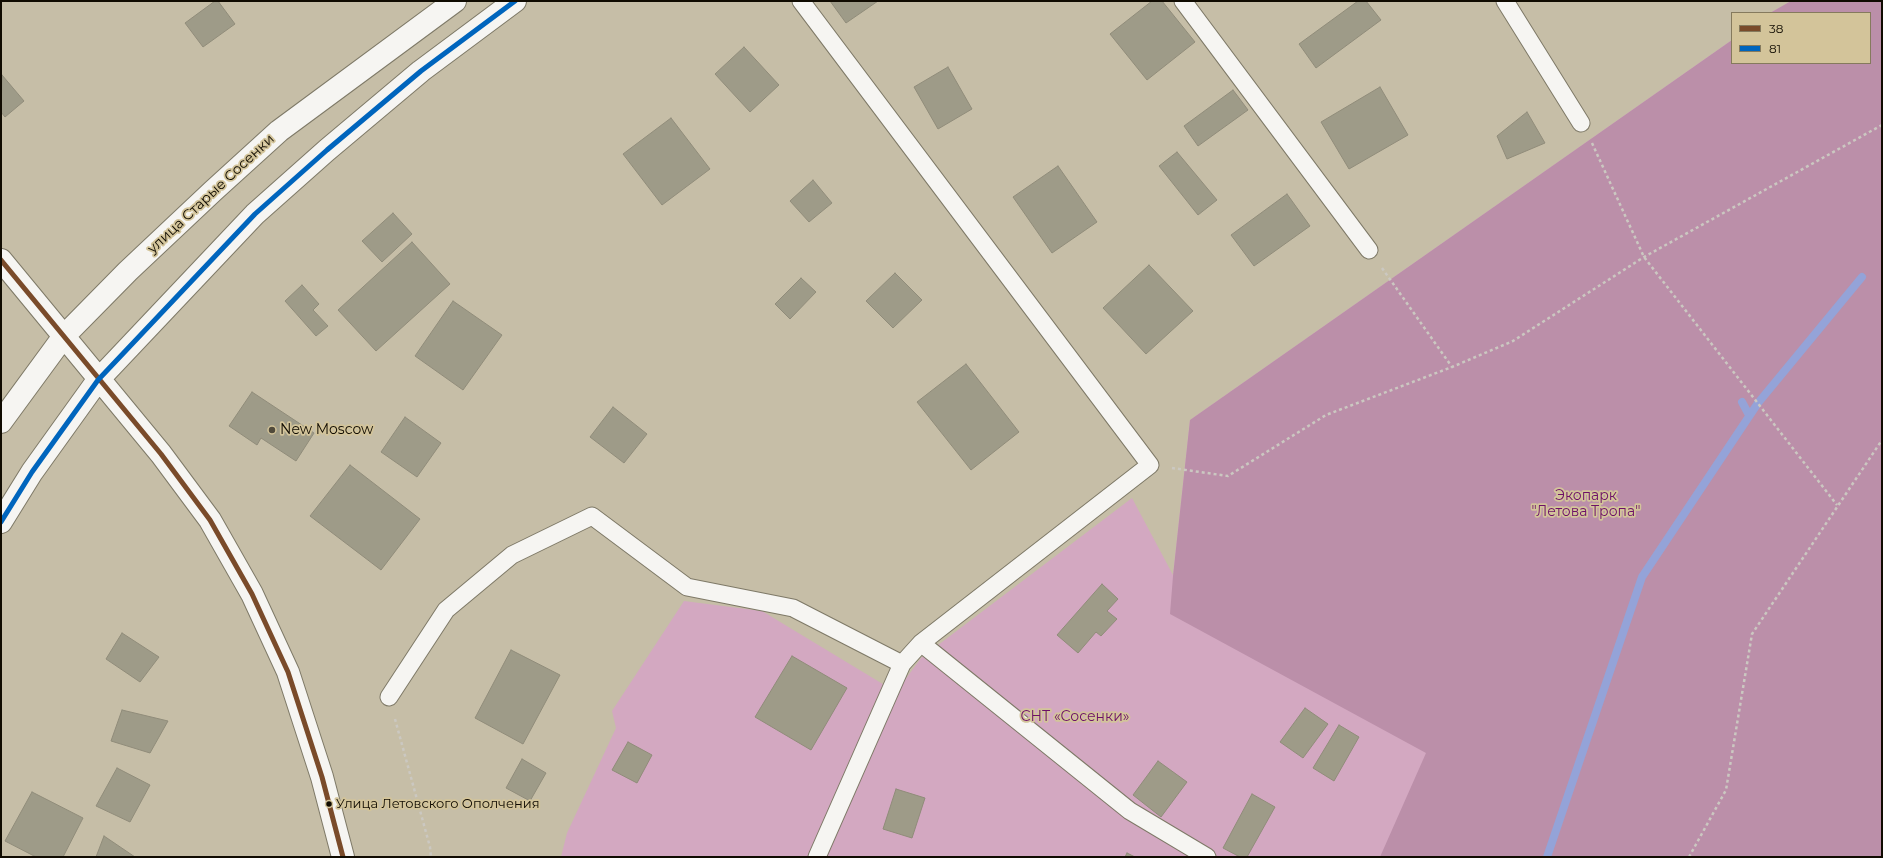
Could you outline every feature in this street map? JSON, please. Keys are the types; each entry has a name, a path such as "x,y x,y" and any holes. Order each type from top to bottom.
{"main road":[{"name":"улица Старые Сосенки","path":"1,422 64,336 156,244 279,131 455,1"},
{"path":"1,522 32,472 98,380 255,214 327,150 421,71 514,1"},
{"path":"1,260 64,336 98,380 161,454 210,520 252,594 288,672 322,777 343,857"}],"lane":[{"path":"801,1 1150,465 920,643 902,664 818,857"},
{"path":"1183,1 1369,250"},
{"path":"1505,1 1582,123"},
{"path":"389,697 446,610 512,555 592,516 688,587 793,608 902,664"},
{"path":"920,643 1130,811 1207,857"}],"path":[{"path":"1582,123 1602,163 1644,257 1837,505"},
{"path":"1150,465 1228,476 1326,414 1452,367 1513,341 1644,257 1882,125"},
{"path":"1369,250 1452,367"},
{"path":"1689,857 1726,790 1752,634 1882,440"},
{"path":"389,697 430,847 431,857"}],"green space":[{"name":"Экопарк \"Летова Тропа\"","path":"1791,1 1882,1 1882,857 561,857 567,833 616,728 612,711 684,601 762,611 896,692 921,658 1132,498 1173,575 1190,420 1731,41 1731,64 1871,64 1871,12 1772,12"},
{"name":"Экопарк \"Летова Тропа\"","path":"1791,1 1882,1 1882,857 1380,857 1426,753 1170,614 1190,420 1731,41 1731,64 1871,64 1871,12 1772,12"}],"building":[{"path":"215,1 218,1 235,24 203,47 185,23"},
{"path":"830,1 878,1 846,23"},
{"path":"1152,1 1162,1 1195,42 1147,80 1110,34"},
{"path":"1358,1 1366,1 1381,20 1316,68 1299,44"},
{"path":"744,47 779,85 750,112 715,74"},
{"path":"948,67 972,109 938,129 914,87"},
{"path":"2,75 24,101 5,117 1,112"},
{"path":"1380,87 1408,135 1349,169 1321,122"},
{"path":"1233,90 1248,110 1198,146 1184,126"},
{"path":"1527,112 1545,143 1507,159 1497,136"},
{"path":"671,118 710,169 662,205 623,154"},
{"path":"1177,152 1217,200 1198,215 1159,166"},
{"path":"1058,166 1097,222 1052,253 1013,197"},
{"path":"813,180 832,203 809,222 790,201"},
{"path":"1287,194 1310,226 1254,266 1231,235"},
{"path":"393,213 412,234 382,262 362,241"},
{"path":"412,242 450,284 376,351 338,310"},
{"path":"1149,265 1193,311 1146,354 1103,308"},
{"path":"895,273 922,300 893,328 866,301"},
{"path":"801,278 816,292 790,319 775,304"},
{"path":"302,285 319,304 313,310 328,326 316,336 285,301"},
{"path":"453,301 502,335 463,390 415,356"},
{"path":"966,364 1019,432 971,470 917,402"},
{"name":"New Moscow","path":"252,392 314,433 296,461 261,438 257,445 229,426"},
{"path":"613,407 647,434 624,463 590,437"},
{"path":"405,417 441,443 417,477 381,452"},
{"path":"350,465 420,519 381,570 310,516"},
{"path":"1102,584 1118,599 1107,611 1117,619 1101,636 1096,632 1078,653 1057,635"},
{"path":"122,633 159,657 140,682 106,659"},
{"path":"511,650 560,675 523,744 475,718"},
{"path":"792,656 847,688 811,750 755,717"},
{"path":"1305,708 1328,724 1303,758 1280,742"},
{"path":"122,710 168,721 150,753 111,741"},
{"path":"1339,725 1359,737 1334,781 1313,768"},
{"path":"628,742 652,755 637,783 612,770"},
{"path":"522,759 546,773 530,801 506,788"},
{"path":"1158,761 1187,782 1161,817 1133,795"},
{"path":"117,768 150,785 130,822 96,806"},
{"path":"896,789 925,798 912,838 883,829"},
{"path":"32,792 83,818 63,857 36,857 5,841"},
{"path":"1252,794 1275,807 1247,857 1240,857 1223,848"},
{"path":"104,836 135,857 96,857"},
{"path":"1127,853 1135,857 1125,857"}],"waterway":[{"path":"1547,857 1642,577 1758,403 1862,277"},
{"path":"1742,402 1749,415"}],"transit line":[{"name":"81","path":"1,522 32,472 98,380 255,214 327,150 421,71 515,1"},
{"name":"38","path":"1,260 161,454 210,520 252,594 288,672 322,777 343,857"}],"place":[{"name":"New Moscow","path":"272,430"},
{"name":"Улица Летовского Ополчения","path":"329,804"}],"park label":[{"name":"СНТ «Сосенки»","path":"1075,717"}]}
